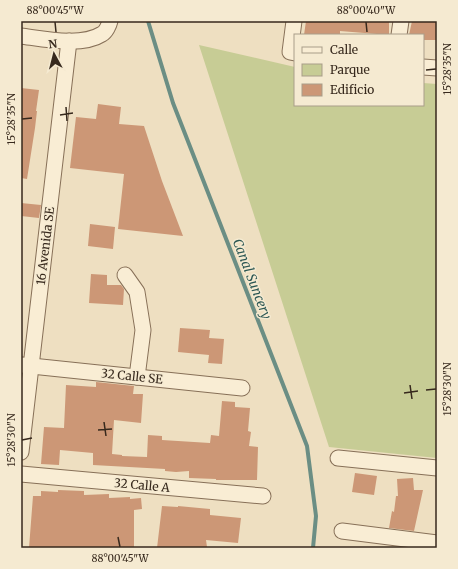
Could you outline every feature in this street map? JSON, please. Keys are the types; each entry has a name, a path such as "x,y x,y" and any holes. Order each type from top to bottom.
{"street":[{"path":"21,36 69,41 91,39 104,33 110,21"},
{"path":"292,53 294,21"},
{"path":"399,34 401,21"},
{"name":"16 Avenida SE","path":"21,452 26,365 69,41"},
{"path":"424,67 437,68"},
{"path":"125,274 137,292 143,330 137,377"},
{"name":"32 Calle SE","path":"26,365 242,388"},
{"path":"338,458 437,468"},
{"name":"32 Calle A","path":"21,474 263,496"},
{"path":"342,531 437,543"}],"green space":[{"path":"199,45 294,67 294,106 424,106 424,83 437,84 437,458 329,447"}],"building":[{"path":"306,21 389,21 389,34 340,31 340,34 304,34"},
{"path":"412,21 437,21 437,40 424,40 424,34 409,34"},
{"path":"21,88 39,90 27,179 21,178"},
{"path":"98,104 121,107 119,124 144,126 162,181 183,236 118,229 124,174 70,168 76,117 96,119"},
{"path":"21,203 41,205 39,218 21,216"},
{"path":"90,224 115,227 113,249 88,246"},
{"path":"91,274 107,275 107,285 121,285 124,289 123,305 89,303"},
{"path":"180,328 210,330 209,338 224,339 222,364 208,363 209,355 178,352"},
{"path":"96,382 134,386 133,394 143,394 141,423 114,420 112,454 122,456 147,457 148,435 162,436 162,440 210,443 211,435 219,436 222,401 235,402 235,407 250,408 248,431 251,432 249,446 258,447 257,480 216,480 189,478 189,471 176,472 165,471 165,469 93,465 93,453 60,450 59,465 41,464 44,427 64,428 66,385 96,387"},
{"path":"355,473 377,476 374,495 352,492"},
{"path":"413,478 414,490 423,490 414,531 389,528 392,511 394,512 396,496 398,496 397,479"},
{"path":"58,490 84,491 84,495 109,494 109,498 141,498 142,509 134,510 134,548 29,548 33,496 41,496 41,491 58,492"},
{"path":"162,506 210,509 210,515 241,518 238,543 206,540 207,547 157,548"}],"waterway":[{"name":"Canal Suncery","path":"148,21 173,103 307,446 316,516 313,548"}]}
